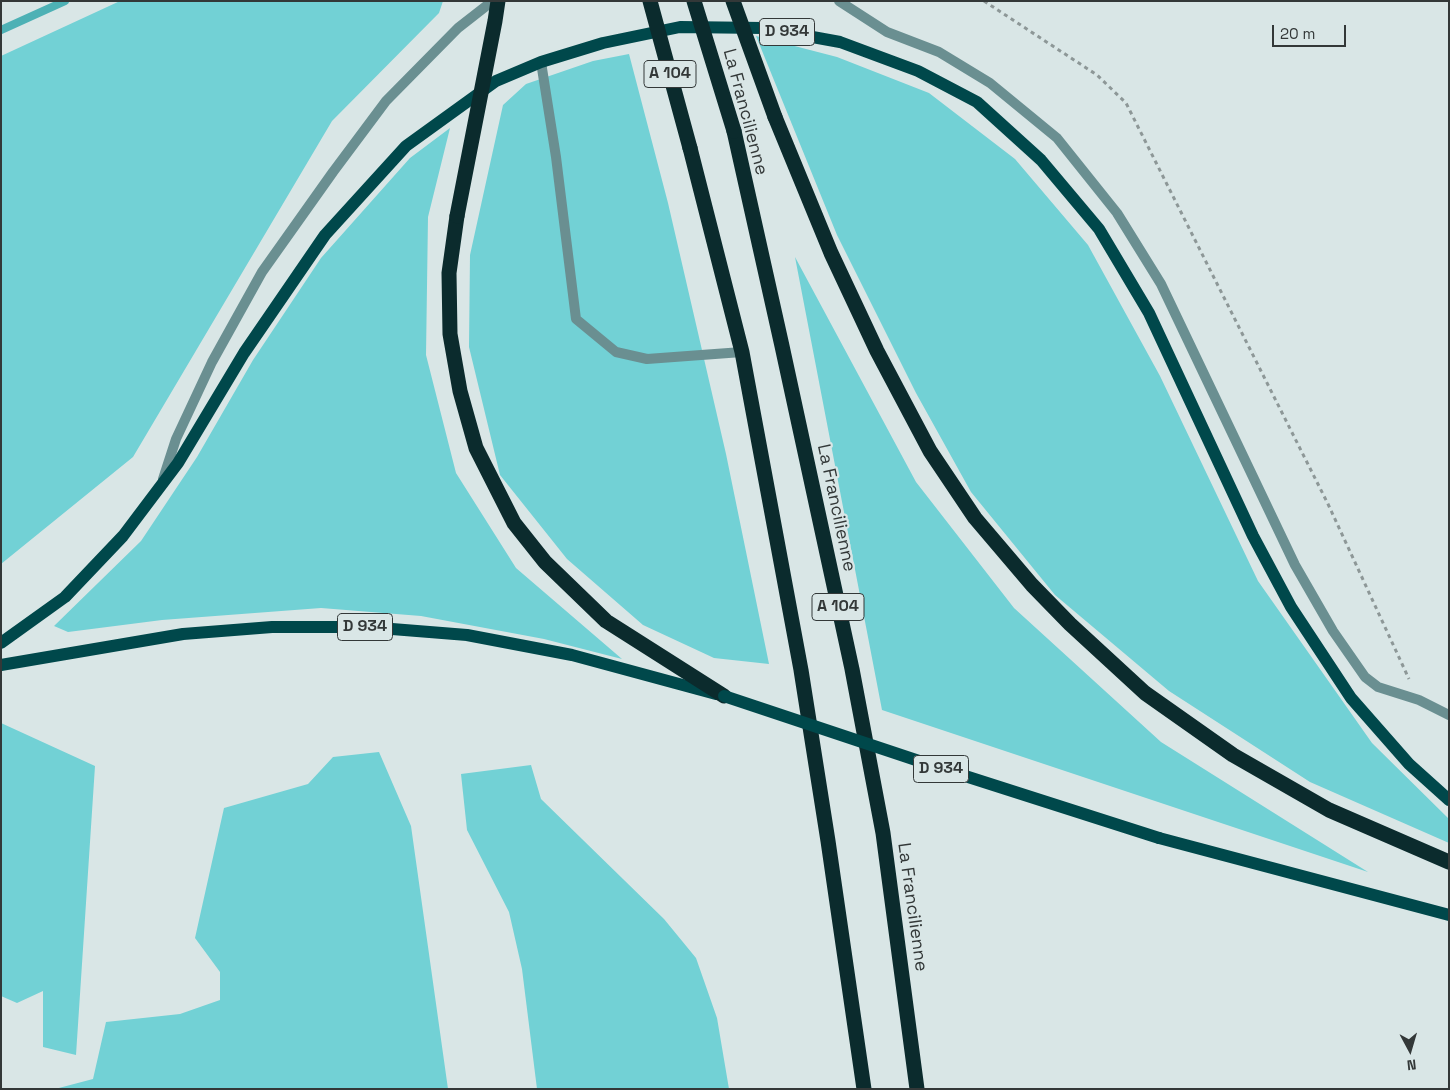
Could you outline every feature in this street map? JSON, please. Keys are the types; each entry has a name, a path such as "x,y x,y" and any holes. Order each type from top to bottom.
{"highway":[{"path":"497,1 493,31 457,216 449,273 450,334 460,391 476,448 514,523 545,562 606,621 724,696"},
{"name":"A 104","path":"650,1 742,352 800,670 828,840 864,1089"},
{"name":"La Francilienne","path":"694,1 734,131 854,679 883,833 917,1089"},
{"path":"733,1 775,117 831,253 877,352 930,451 975,518 1032,585 1070,624 1145,693 1233,755 1329,810 1449,862"}],"main road":[{"name":"D 934","path":"1,643 66,597 123,536 178,463 244,353 325,235 406,146 496,81 541,62 603,43 680,27 763,28 840,42 918,71 977,102 1041,160 1099,229 1149,313 1252,536 1290,607 1351,698 1409,764 1449,800"},
{"name":"D 934","path":"1,664 183,634 272,628 367,627 467,635 562,653 724,696 1159,838 1449,915"}],"lane":[{"path":"162,485 176,439 212,362 262,272 386,101 458,28 490,3 497,1"},
{"path":"839,1 887,32 939,52 990,83 1057,138 1117,213 1161,284 1295,566 1334,631 1365,676 1378,687 1419,700 1449,715"},
{"path":"541,62 556,157 576,319 616,352 647,359 742,352"}],"path":[{"path":"984,1 1097,76 1126,103 1328,504 1419,700"}],"shaded area":[{"path":"120,1 443,1 439,13 332,121 133,457 1,564 1,56"},
{"path":"756,36 837,57 929,93 1015,159 1088,245 1160,376 1258,581 1372,743 1449,819 1449,843 1310,782 1169,691 1055,595 971,492 916,393 837,235"},
{"path":"629,54 668,203 726,454 769,664 714,658 643,625 567,559 500,475 469,347 470,255 503,105 526,84 593,61"},
{"path":"450,128 428,217 426,355 456,473 516,568 622,659 544,639 421,616 321,608 162,620 68,632 54,626 141,541 197,457 253,360 321,258 410,158"},
{"path":"795,257 916,482 1014,608 1161,742 1368,872 882,710"},
{"path":"1,723 95,766 76,1055 43,1047 43,991 17,1003 1,996"},
{"path":"379,752 411,826 448,1089 55,1089 93,1079 106,1022 180,1014 220,1000 220,972 195,938 224,808 308,784 333,757"},
{"path":"531,765 541,799 664,919 696,958 717,1018 729,1089 537,1089 522,969 509,912 467,830 461,774"}],"waterway":[{"path":"1,30 65,1"}]}
